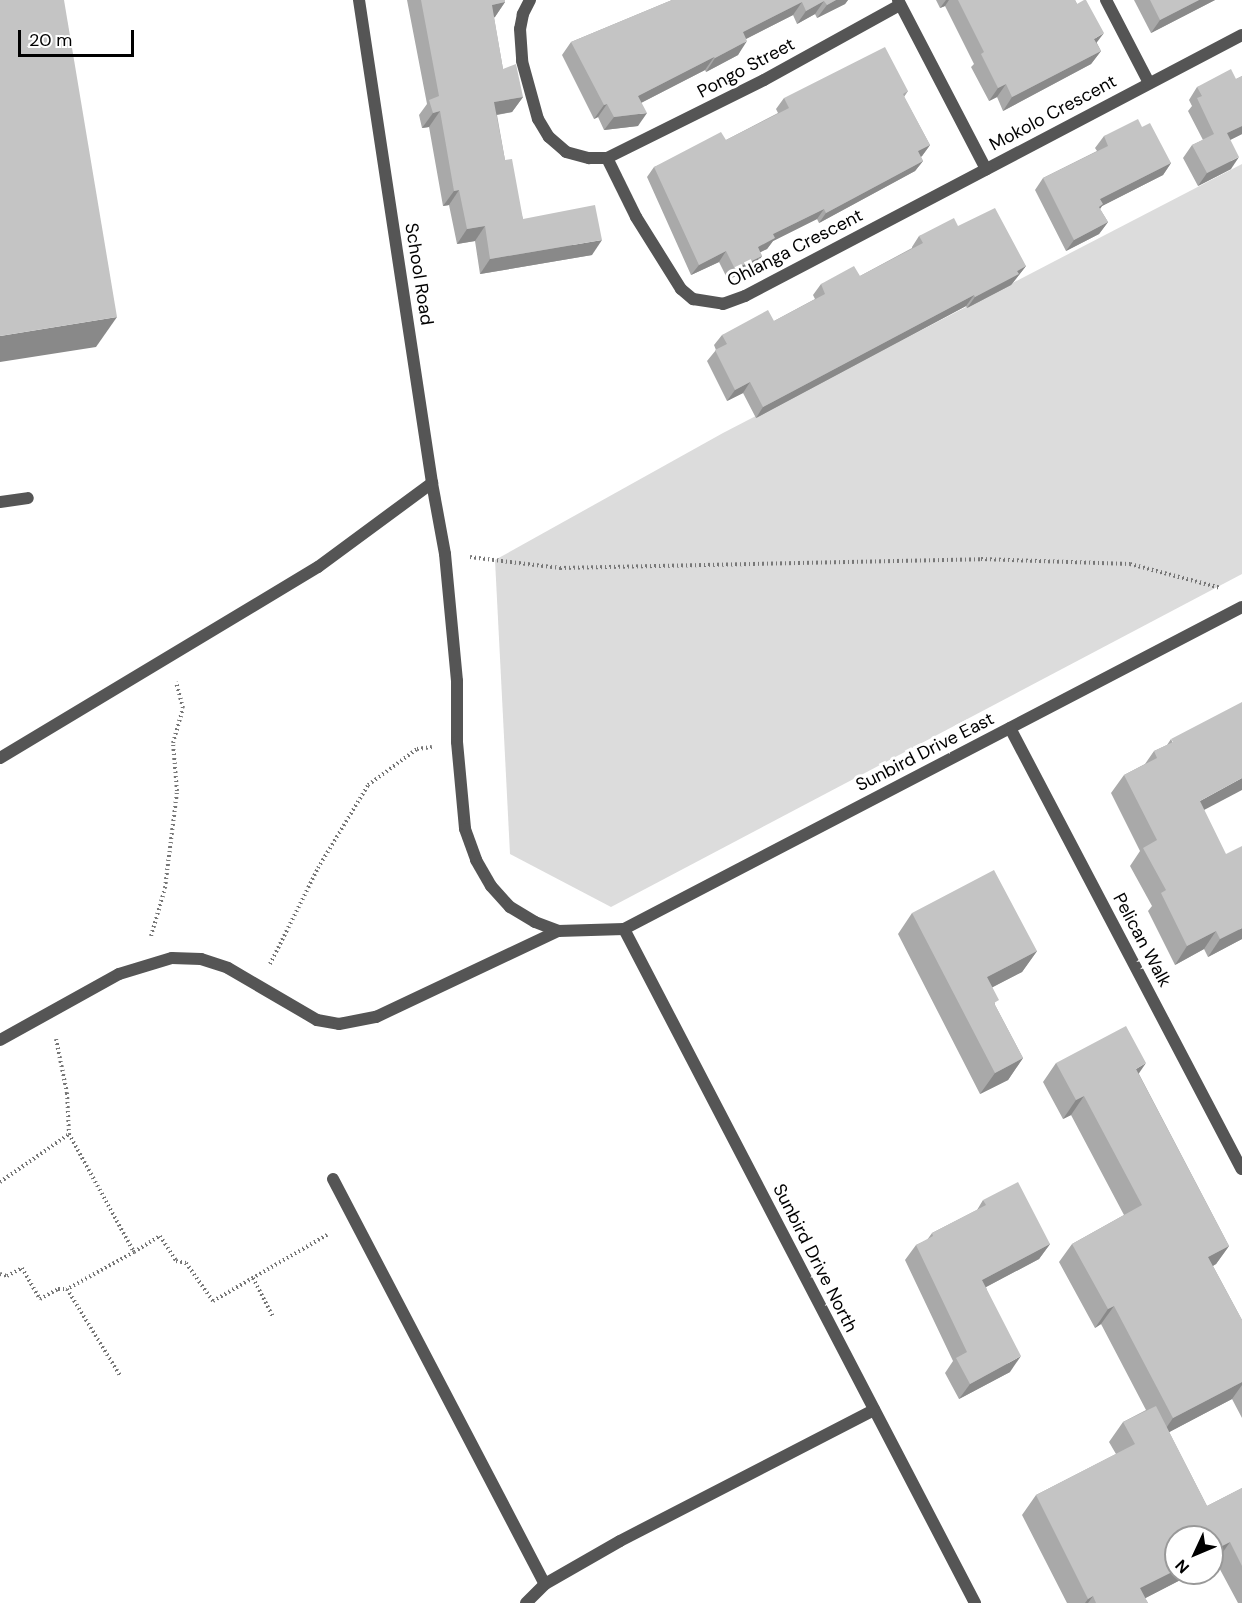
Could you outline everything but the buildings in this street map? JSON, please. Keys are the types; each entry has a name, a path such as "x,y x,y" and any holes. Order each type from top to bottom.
{"street":[{"name":"School Road","path":"359,0 432,483 445,554 457,681 457,742 465,829 476,860 491,886 510,907 535,922 558,931"},
{"path":"530,0 523,14 520,29 522,61 538,119 549,137 566,152 589,158 607,158"},
{"path":"1106,0 1149,83"},
{"name":"Pongo Street","path":"607,158 764,80 899,2"},
{"name":"Mokolo Crescent","path":"899,2 986,169 1242,34"},
{"name":"Ohlanga Crescent","path":"607,158 636,217 681,289 693,299 723,304 745,296 986,169"},
{"path":"0,758 318,567 432,483"},
{"path":"0,502 28,498"},
{"name":"Sunbird Drive East","path":"624,929 1242,607"},
{"name":"Pelican Walk","path":"1010,728 1242,1168"},
{"path":"0,1040 119,974 172,958 201,959 228,968 317,1020 339,1024 376,1017 558,931 624,929"},
{"name":"Sunbird Drive North","path":"624,929 975,1603"},
{"path":"333,1179 545,1584"},
{"path":"526,1603 545,1584 620,1541 874,1410"}],"path":[{"path":"445,554 560,568 981,559 1130,564 1231,590"},
{"path":"147,964 151,938 165,888 177,791 173,743 183,708 180,693 166,658"},
{"path":"260,987 282,934 368,785 417,750 457,742"},
{"path":"52,1012 67,1093 69,1134 134,1252"},
{"path":"0,1182 69,1134"},
{"path":"0,1274 8,1276 22,1268 40,1299 58,1289 67,1289 160,1236 176,1261 186,1263 213,1301 327,1235"},
{"path":"253,1278 273,1317"},
{"path":"67,1289 121,1377"}],"shaded area":[{"path":"1242,164 1242,574 611,907 510,854 495,560 723,433"}]}
